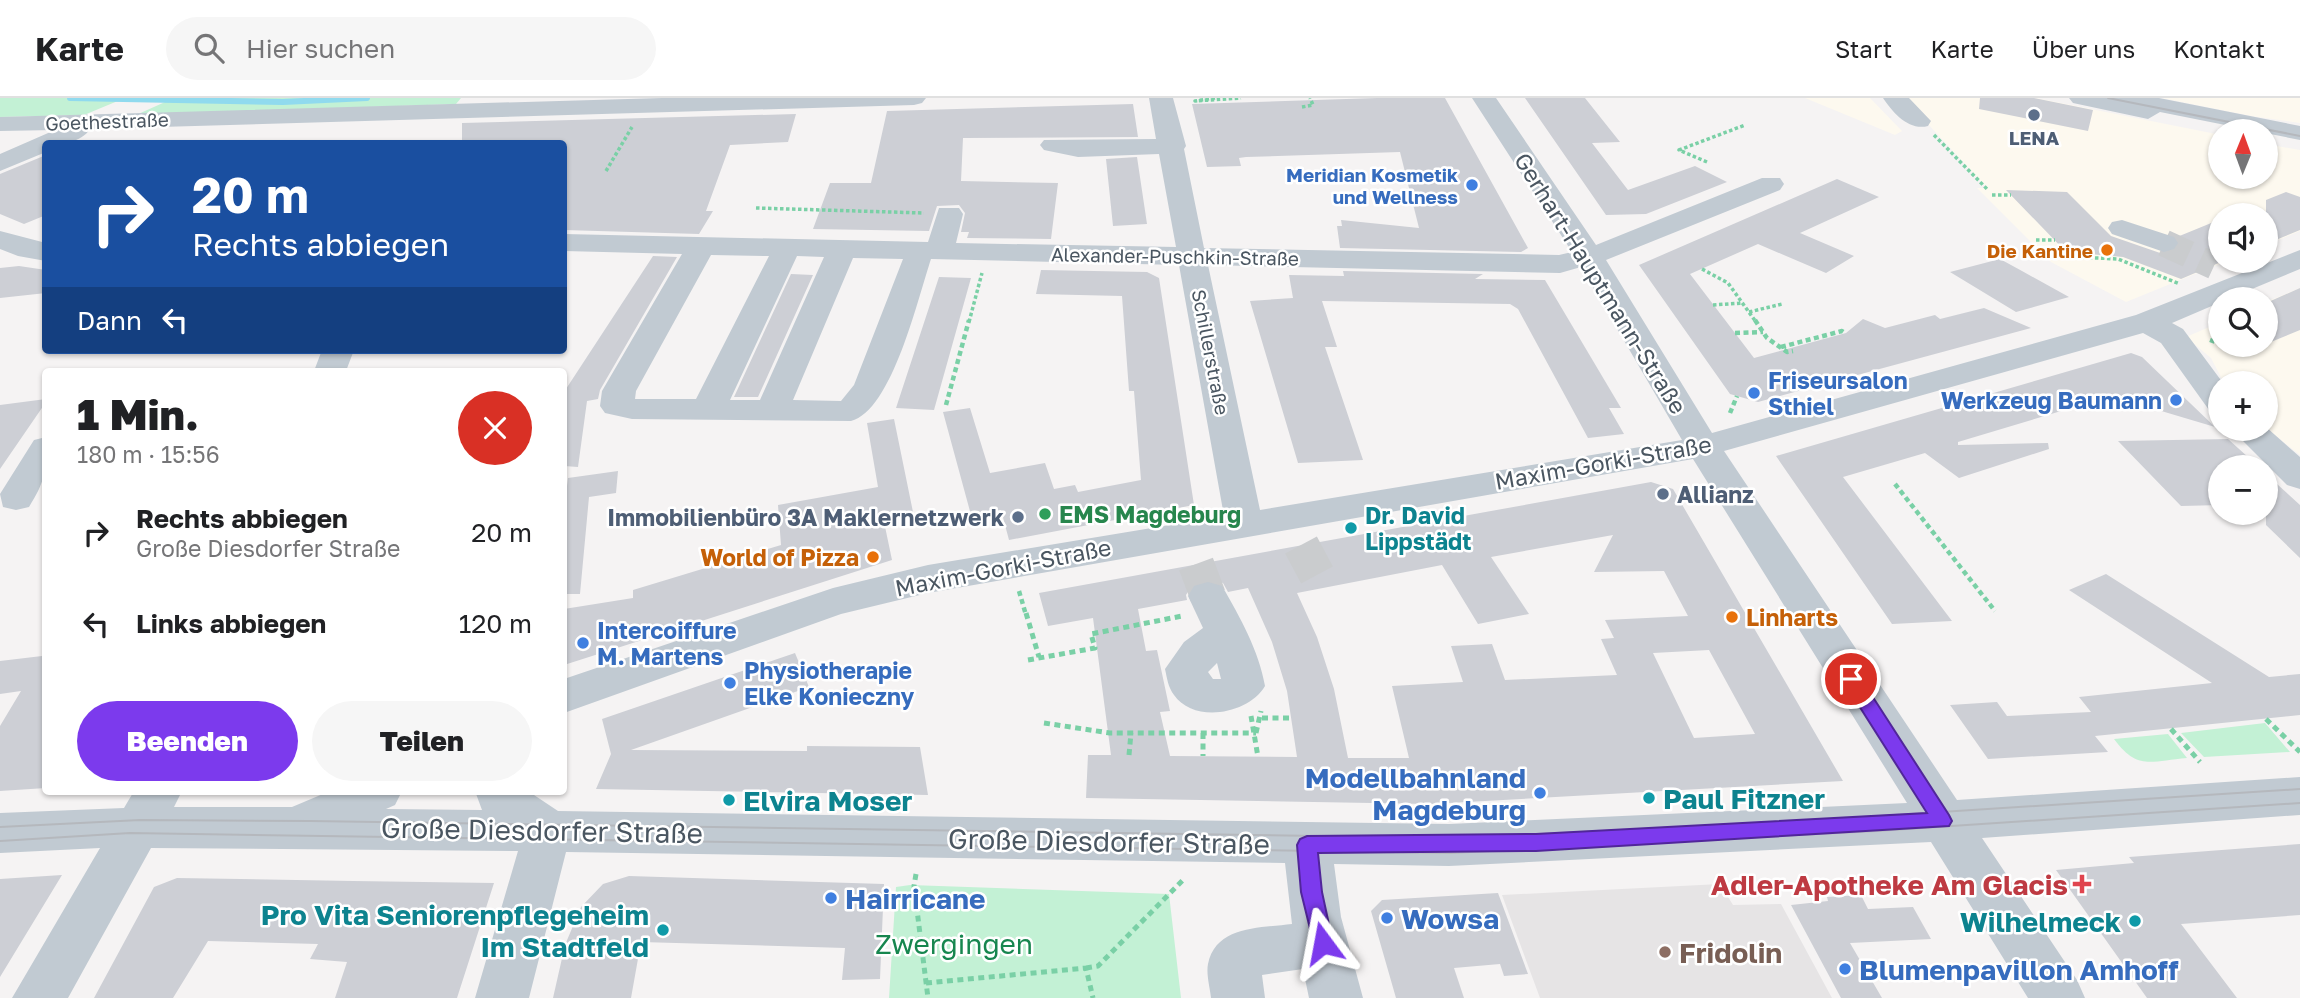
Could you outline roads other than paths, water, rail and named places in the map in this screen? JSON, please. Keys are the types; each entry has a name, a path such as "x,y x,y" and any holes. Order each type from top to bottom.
{"street":[{"name":"Goethestraße","path":"0,124 214,118 478,104 914,98"},
{"name":"Schillerstraße","path":"1161,98 1173,146 1244,524"},
{"name":"Gerhart-Hauptmann-Straße","path":"1484,98 1588,256 1702,445 2058,998"},
{"path":"1895,98 1919,121"},
{"path":"2081,98 2208,124"},
{"path":"2123,98 2300,133"},
{"path":"54,140 145,100"},
{"path":"457,135 478,104"},
{"name":"Goethestraße","path":"189,140 214,118"},
{"path":"2278,137 2300,142"},
{"path":"0,163 42,145"},
{"path":"1053,145 1078,149 1173,146"},
{"name":"Alexander-Puschkin-Straße","path":"567,243 1560,264 1588,256 1772,184"},
{"path":"701,246 619,391 617,406 632,409 851,411 870,387 949,214"},
{"path":"4,241 42,227"},
{"path":"2122,228 2164,243"},
{"path":"4,241 42,251"},
{"path":"708,410 787,248"},
{"path":"772,411 842,249"},
{"name":"Maxim-Gorki-Straße","path":"567,695 833,602 928,579 1205,588 1244,524 1306,529 1674,453 2147,322 2300,259"},
{"path":"2231,273 2248,281"},
{"path":"2147,322 2172,336 2208,385"},
{"path":"2261,441 2300,477"},
{"path":"1205,588 1191,661 1185,677 1194,690 1210,696 1233,695 1253,702"},
{"path":"295,827 370,795"},
{"path":"498,795 548,830 502,998"},
{"name":"Große Diesdorfer Straße","path":"0,833 149,809 295,827 1307,845 1536,843 1942,821 2300,796"},
{"path":"39,998 149,809"},
{"path":"1307,845 1312,892 1336,998"},
{"path":"1238,998 1234,965 1242,954 1323,943"}],"waterway":[{"path":"70,98 283,102 367,98"}],"tunnel":[{"path":"2164,243 2208,263"},
{"path":"1301,545 1317,575"},
{"path":"1196,564 1208,596"}],"tram line":[{"path":"2108,98 2300,136"},
{"path":"0,827 140,820 310,821 1448,838 1737,825 2300,789"},
{"path":"0,841 130,833 1451,853 1877,831 2300,803"}],"place":[{"name":"LENA","path":"2034,115"},
{"name":"Meridian Kosmetik und Wellness","path":"1472,185"},
{"name":"Die Kantine","path":"2107,250"},
{"name":"Friseursalon Sthiel","path":"1754,393"},
{"name":"Werkzeug Baumann","path":"2176,400"},
{"name":"Allianz","path":"1663,494"},
{"name":"EMS Magdeburg","path":"1045,514"},
{"name":"Immobilienbüro 3A Maklernetzwerk","path":"1018,517"},
{"name":"Dr. David Lippstädt","path":"1351,528"},
{"name":"World of Pizza","path":"873,557"},
{"name":"Linharts","path":"1732,617"},
{"name":"Intercoiffure M. Martens","path":"583,643"},
{"name":"Physiotherapie Elke Konieczny","path":"730,683"},
{"name":"Modellbahnland Magdeburg","path":"1540,793"},
{"name":"Paul Fitzner","path":"1649,798"},
{"name":"Elvira Moser","path":"729,800"},
{"name":"Adler-Apotheke Am Glacis","path":"2082,884"},
{"name":"Hairricane","path":"831,898"},
{"name":"Wowsa","path":"1387,918"},
{"name":"Wilhelmeck","path":"2135,921"},
{"name":"Pro Vita Seniorenpflegeheim Im Stadtfeld","path":"663,930"},
{"name":"Fridolin","path":"1665,952"},
{"name":"Blumenpavillon Amhoff","path":"1845,969"}],"park label":[{"name":"Zwergingen","path":"954,943"}]}
